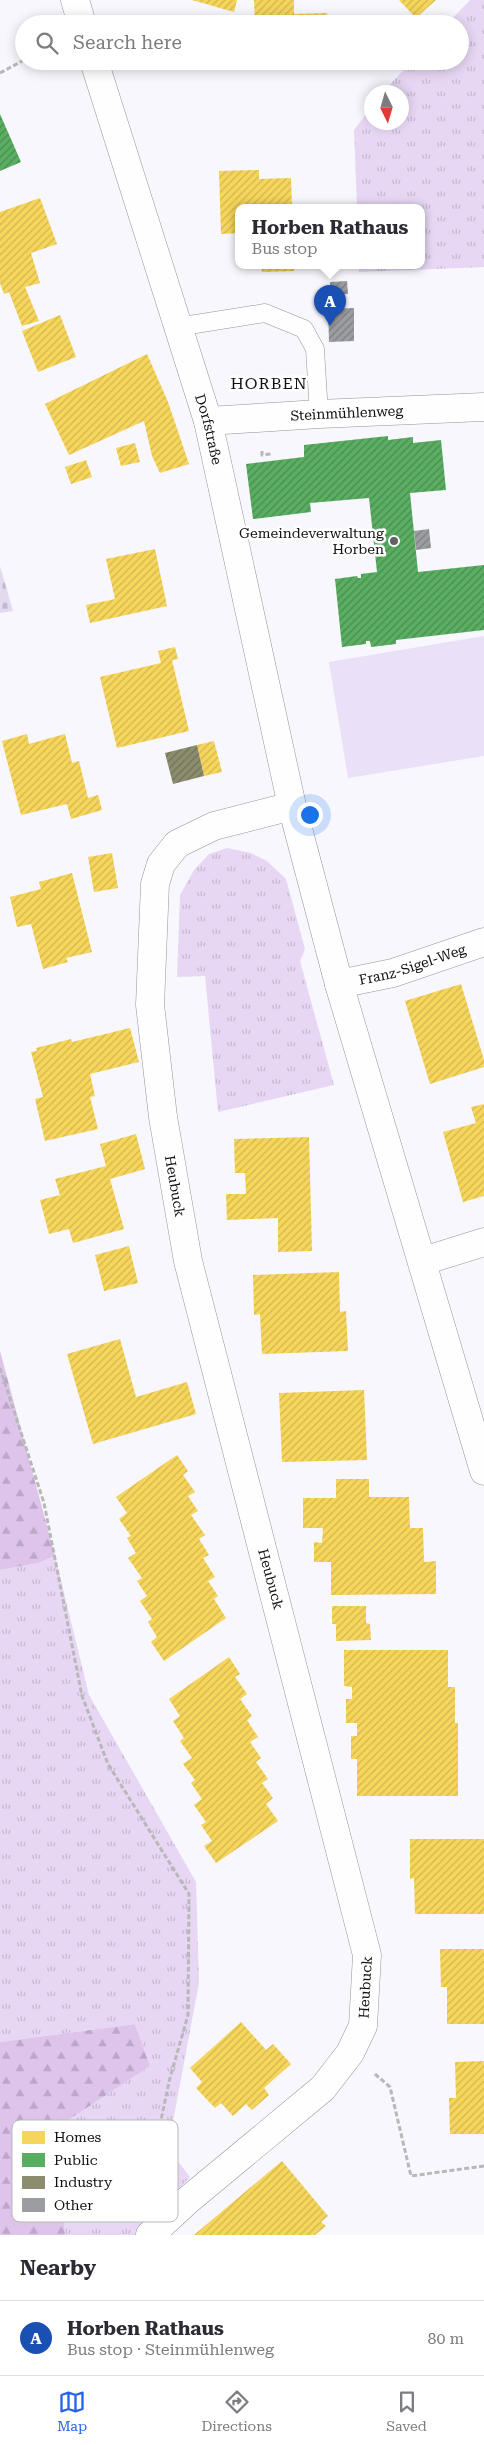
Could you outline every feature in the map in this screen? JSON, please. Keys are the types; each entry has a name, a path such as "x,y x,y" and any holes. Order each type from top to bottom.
{"street":[{"path":"75,0 79,15"},
{"name":"Dorfstraße","path":"97,70 208,421 292,806"},
{"name":"Steinmühlenweg","path":"208,421 484,407"},
{"path":"292,806 340,984 484,1471"},
{"name":"Heubuck","path":"178,2209 322,2088 350,2053 363,2026 367,1954 188,1261 163,1117 150,1005 155,884 161,864 177,844 214,826 292,806"},
{"name":"Franz-Sigel-Weg","path":"340,984 393,972 484,942"},
{"path":"423,1261 484,1242"},
{"name":"Heubuck","path":"150,2235 164,2222"}],"lane":[{"path":"177,327 265,313 304,329 315,350 319,414"}],"path":[{"path":"0,73 15,65"},
{"path":"0,1368 44,1502 82,1696 108,1764 189,1894 188,2015 170,2078 161,2120"},
{"path":"350,2053 390,2087 411,2176 484,2166"},
{"path":"178,2188 188,2200"}],"green space":[{"path":"470,0 484,0 484,267 359,272 359,269 425,269 425,204 357,204 354,130 364,117 364,130 409,130 409,85 390,85 404,70 469,70 469,15 456,15"},
{"path":"0,566 13,611 0,613"},
{"path":"227,848 251,853 267,861 286,879 305,949 300,961 334,1085 218,1112 205,976 177,977 180,895 194,870 209,854"},
{"path":"0,1351 55,1556 38,1563 0,1570"},
{"path":"55,1556 89,1695 196,1882 199,1983 173,2120 69,2120 150,2066 135,2024 0,2042 0,1570 38,1563"},
{"path":"135,2024 150,2066 69,2120 12,2120 12,2222 64,2222 65,2235 0,2235 0,2042"},
{"path":"178,2161 190,2177 178,2190"},
{"path":"64,2222 148,2222 136,2235 65,2235"}],"shaded area":[{"path":"484,636 484,756 348,778 329,662"}],"building: Homes":[{"path":"192,0 237,0 234,12"},
{"path":"254,0 294,0 294,14 327,13 327,15 255,15"},
{"path":"399,0 436,0 419,15 413,15"},
{"path":"259,170 259,179 291,178 292,204 235,204 235,233 221,234 219,171"},
{"path":"40,198 57,244 31,253 40,283 25,287 39,321 22,326 9,292 4,294 0,283 0,212"},
{"path":"262,269 294,269 294,271 262,272"},
{"path":"60,315 76,357 38,372 22,331"},
{"path":"147,354 168,402 189,464 160,473 152,456 144,421 69,455 45,404"},
{"path":"135,443 140,462 121,466 116,448"},
{"path":"86,460 92,477 71,484 65,467"},
{"path":"155,549 167,606 90,623 86,605 115,599 106,559"},
{"path":"175,647 178,659 172,660 189,731 117,748 100,677 161,663 158,651"},
{"path":"27,734 29,744 65,734 72,763 79,761 88,798 98,795 102,810 71,819 67,804 21,815 2,741"},
{"path":"214,741 222,772 204,776 197,745"},
{"path":"112,853 118,888 94,892 88,857"},
{"path":"72,873 92,952 66,958 68,962 43,969 31,924 17,927 10,897 41,889 39,882"},
{"path":"461,984 484,1060 484,1067 430,1084 405,1001"},
{"path":"130,1028 139,1062 90,1074 95,1096 90,1097 98,1129 45,1141 35,1099 43,1097 31,1052 37,1051 36,1048 71,1039 72,1042"},
{"path":"484,1104 484,1196 463,1202 443,1132 476,1123 471,1107"},
{"path":"136,1134 145,1169 110,1179 124,1229 73,1243 69,1229 49,1234 40,1200 60,1195 55,1179 106,1166 100,1144"},
{"path":"309,1137 312,1251 278,1252 278,1218 227,1220 226,1194 246,1194 245,1173 235,1173 234,1139"},
{"path":"129,1246 138,1283 104,1291 95,1255"},
{"path":"339,1272 340,1312 346,1311 348,1351 262,1354 260,1314 254,1315 253,1275"},
{"path":"120,1339 136,1397 187,1382 196,1414 93,1444 67,1354"},
{"path":"364,1390 367,1460 282,1462 279,1393"},
{"path":"177,1455 188,1471 183,1475 195,1492 188,1496 198,1511 191,1515 205,1535 199,1539 209,1555 203,1558 215,1577 208,1581 218,1596 214,1599 226,1618 164,1661 151,1642 157,1637 148,1622 152,1619 140,1601 147,1596 137,1581 142,1578 128,1558 136,1553 127,1538 131,1536 119,1519 127,1513 116,1497"},
{"path":"336,1479 369,1479 369,1497 409,1497 410,1528 423,1528 424,1562 436,1561 436,1594 331,1595 331,1562 314,1562 314,1542 322,1543 323,1528 303,1528 303,1498 336,1498"},
{"path":"332,1606 366,1606 366,1623 370,1624 371,1640 336,1641 336,1624 332,1624"},
{"path":"344,1650 448,1650 448,1687 455,1687 455,1723 458,1723 458,1796 357,1796 357,1759 351,1759 351,1736 357,1736 357,1723 346,1723 346,1699 352,1699 352,1687 344,1686"},
{"path":"229,1657 240,1674 235,1677 247,1694 240,1699 252,1716 247,1720 258,1737 250,1742 261,1758 256,1762 268,1779 262,1783 273,1798 266,1804 278,1821 216,1863 204,1846 212,1841 201,1825 206,1822 194,1805 202,1799 191,1783 195,1780 183,1764 192,1758 180,1741 184,1738 173,1721 180,1716 169,1699"},
{"path":"410,1839 484,1839 484,1914 415,1914 414,1878 410,1879"},
{"path":"440,1949 484,1949 484,2024 447,2024 447,1987 441,1987"},
{"path":"241,2022 266,2050 273,2044 291,2064 264,2088 269,2095 252,2110 246,2104 233,2116 221,2103 215,2108 196,2088 202,2082 190,2068"},
{"path":"484,2061 484,2134 450,2134 449,2098 456,2098 455,2062"},
{"path":"282,2161 328,2216 321,2222 326,2226 315,2235 194,2235"}],"building: Public":[{"path":"0,114 21,162 0,171"},
{"name":"Gemeindeverwaltung Horben","path":"388,436 388,440 413,437 413,443 441,440 446,490 410,493 418,572 484,565 484,630 396,640 396,644 371,647 370,641 366,641 366,644 342,647 335,579 357,576 361,578 361,574 377,572 369,498 310,503 311,512 253,519 246,464 304,457 304,445"}],"building: Industry":[{"path":"197,745 204,776 173,784 165,753"}],"building: Other":[{"path":"347,281 348,294 331,295 330,282"},
{"path":"354,308 354,341 329,342 328,309"},
{"path":"429,529 431,548 416,550 414,531"}],"place":[{"name":"Horben Rathaus","path":"330,326"},
{"name":"Gemeindeverwaltung Horben","path":"394,541"}],"district":[{"name":"HORBEN","path":"269,383"}]}
